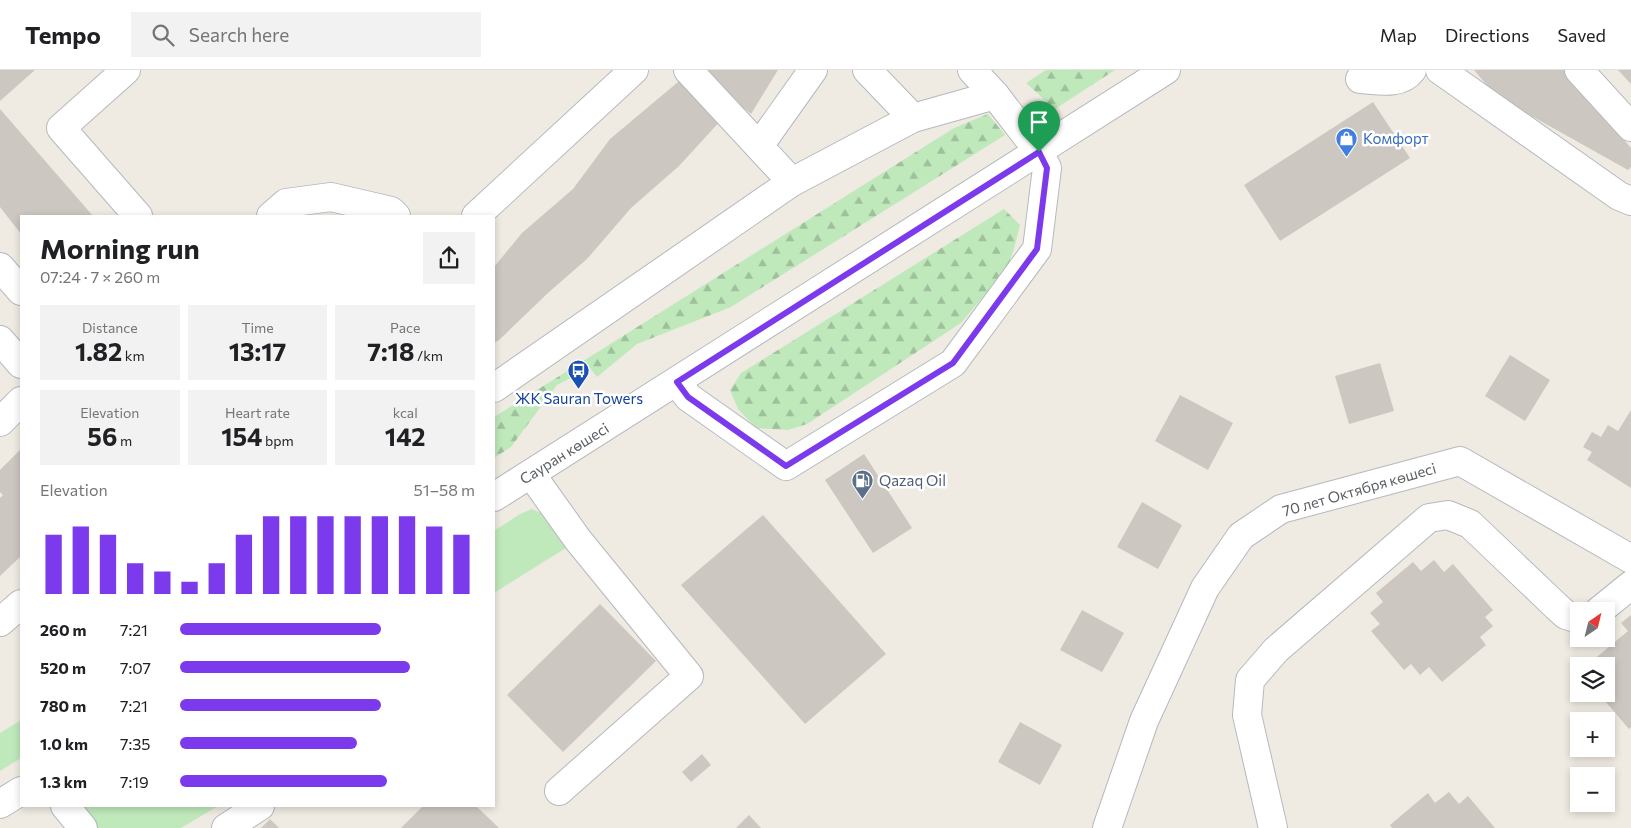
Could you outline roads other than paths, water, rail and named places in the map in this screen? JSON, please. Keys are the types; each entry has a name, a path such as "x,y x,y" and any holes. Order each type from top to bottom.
{"street":[{"path":"126,70 61,128 137,215"},
{"path":"477,215 634,70"},
{"path":"688,70 792,182"},
{"path":"758,146 813,70"},
{"path":"867,70 913,118"},
{"path":"677,382 688,397 786,466 953,363 1037,249 1047,168 1039,152 995,95 972,70"},
{"name":"Сауран көшесі","path":"495,496 1166,70"},
{"path":"1360,79 1391,82 1409,74 1412,70"},
{"path":"1440,70 1618,196 1631,201"},
{"path":"1579,70 1631,127"},
{"path":"495,387 792,182 913,118 995,95"},
{"path":"272,215 286,203 331,197 391,211 395,215"},
{"path":"0,267 20,290"},
{"path":"0,340 20,363"},
{"path":"0,422 20,401"},
{"name":"70 лет Октября көшесі","path":"1107,828 1144,721 1205,588 1241,536 1281,509 1460,461 1631,559"},
{"path":"531,474 578,540 690,676 559,791"},
{"path":"1273,828 1247,715 1250,680 1276,650 1429,518 1448,515 1470,524 1556,606 1570,616"},
{"path":"1610,602 1631,585"},
{"path":"0,622 20,605"},
{"path":"0,804 20,792"},
{"path":"66,807 82,828"},
{"path":"226,828 258,807"}],"place":[{"name":"Комфорт","path":"1347,157"},
{"name":"ЖК Sauran Towers","path":"579,389"},
{"name":"Qazaq Oil","path":"863,499"}]}
